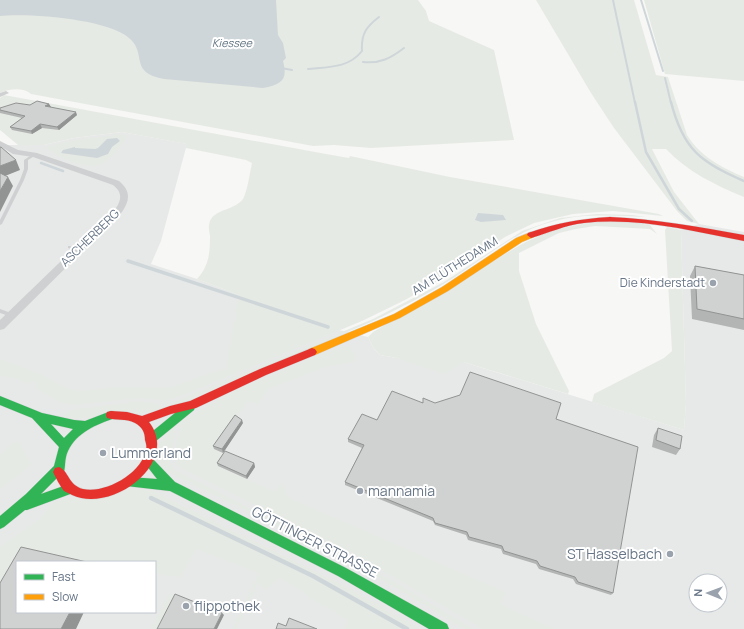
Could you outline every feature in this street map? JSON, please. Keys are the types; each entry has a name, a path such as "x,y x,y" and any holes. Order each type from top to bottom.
{"main road":[{"name":"AM FLÜTHEDAMM","path":"141,421 170,410 192,405 263,372 397,316 444,289 519,240 541,230 563,223 584,220 616,219 661,223 744,238"},
{"path":"0,400 36,416 66,423 85,425"},
{"name":"AM FLÜTHEDAMM","path":"152,438 192,405"},
{"path":"119,415 135,418 141,421 150,432 152,438 151,453 148,461 137,476 130,482 112,492 93,495 76,492 63,483 58,469 60,453 64,445 85,425 102,417 119,415"},
{"path":"36,416 64,445"},
{"name":"GÖTTINGER STRASSE","path":"148,461 172,486 326,563 402,604 442,629"},
{"path":"0,523 17,510 49,480 58,469"},
{"name":"GÖTTINGER STRASSE","path":"130,482 143,482 172,486"},
{"path":"17,510 69,488"}],"street":[{"name":"ASCHERBERG","path":"0,326 74,248 119,210 124,204 126,196 125,191 116,183 34,155 16,152 1,145"}],"lane":[{"path":"0,224 22,180 26,169 26,160 34,155"},
{"path":"0,311 12,314"}],"shaded area":[{"path":"0,0 418,0 426,11 429,21 494,50 514,140 371,148 334,145 313,146 31,94 24,90 8,90 0,93"},
{"path":"536,0 634,0 656,75 668,77 687,135 705,155 728,170 744,177 744,197 702,177 683,165 666,149 652,149 674,192 699,224 687,221 677,211 614,128 591,93"},
{"path":"644,0 744,0 744,81 665,74"},
{"path":"4,95 326,154 349,158 350,156 450,177 659,214 663,216 613,211 573,214 534,223 505,237 438,281 405,300 362,321 181,396 165,400 140,398 72,405 60,402 34,387 38,384 32,381 28,384 18,379 0,375 0,359 42,375 70,390 83,391 118,387 169,388 216,371 226,369 239,295 197,279 204,269 208,259 210,248 210,221 216,214 239,203 243,199 252,163 246,160 186,148 186,144 122,132 74,138 44,145 18,145 0,130 0,98"},
{"path":"122,132 187,144 161,241 151,264 197,279 326,327 368,337 374,349 380,355 397,358 463,362 684,430 686,403 681,230 699,224 744,232 744,629 0,629 0,145 44,145 74,138"},
{"path":"123,134 127,138 109,159 100,165 92,166 75,163 45,147 70,141"},
{"path":"597,214 646,217 589,216 566,218 541,225 515,237 455,277 414,301 382,317 173,406 172,403 373,319 444,282 522,231 560,218"},
{"path":"623,221 650,225 657,234 650,229 595,226 559,233 519,253 519,271 536,324 569,391 568,394 463,362 444,374 397,358 380,355 374,349 368,337 373,332 522,244 535,238 571,226 595,222"},
{"path":"667,227 681,230 686,403 684,430 592,402 594,394 664,358 672,351 665,230"},
{"path":"341,346 350,347 356,357 353,362 325,367 267,389 258,404 247,401 215,449 226,454 218,467 275,492 282,482 287,495 291,499 505,592 501,605 554,629 483,629 354,554 179,467 175,458 175,453 183,420 235,391"},
{"path":"135,402 154,403 162,406 155,412 74,419 64,416 72,410"},
{"path":"174,426 175,430 169,460 174,470 269,518 267,521 171,473 161,465 157,458 158,448"},
{"path":"16,441 21,445 31,465 0,489 0,455"},
{"path":"132,489 153,491 352,590 420,629 345,629 348,620 335,613 332,608 329,610 326,605 323,607 320,602 317,603 314,598 311,600 307,594 280,578 265,590 258,582 236,629 233,629 259,573 196,549 180,577 156,574 156,561 16,561 0,613 0,547 43,517 52,503 69,498"},
{"path":"272,519 398,584 473,629 465,629 384,581 270,522"},
{"path":"170,594 177,597 160,629 151,629"}],"water":[{"name":"Kiessee","path":"0,0 276,0 278,35 283,43 286,58 283,61 285,73 284,77 279,83 263,88 164,79 146,72 142,67 134,44 129,38 119,31 87,22 68,19 13,15 0,16"},
{"path":"117,138 120,141 112,147 108,154 97,158 61,153 63,150 75,147 95,149 107,139"},
{"path":"478,213 503,215 506,220 481,222 475,220"}],"building":[{"path":"37,101 49,104 45,106 76,112 57,127 40,124 31,131 10,127 25,116 0,110 0,108 16,103 30,105"},
{"path":"1,147 16,160 0,166"},
{"path":"0,173 8,177 0,191"},
{"path":"695,266 744,275 744,319 697,309"},
{"path":"470,372 561,403 556,419 638,447 613,593 578,582 575,577 540,566 537,561 504,551 502,546 469,537 467,532 435,523 433,518 345,482 364,445 348,439 362,414 377,420 392,391 423,403 423,398 435,403 460,395"},
{"path":"235,415 242,420 222,449 213,446"},
{"path":"658,428 682,436 680,449 656,440"},
{"path":"225,451 254,463 246,476 217,463"},
{"path":"21,547 83,561 16,561 16,613 69,613 61,629 0,629 0,583"},
{"name":"flippothek","path":"175,594 222,613 214,629 157,629"},
{"path":"289,618 317,629 276,629 278,623 286,626"}],"waterway":[{"path":"613,0 635,103"},
{"path":"641,0 663,71"},
{"path":"308,69 338,66 357,57 362,51 362,40 365,31 379,17"},
{"path":"363,62 385,60 404,48"},
{"path":"281,68 292,70"},
{"path":"665,78 671,103"},
{"path":"635,102 646,152 679,209 692,221"},
{"path":"671,102 681,132 696,152 716,167 744,181"},
{"path":"41,163 63,171"},
{"path":"128,261 328,327"},
{"path":"151,498 313,576 407,629"}],"traffic: fast":[{"path":"0,400 52,420 63,423 85,425"},
{"path":"152,438 190,407"},
{"path":"59,472 62,451 74,434 91,423 111,415"},
{"path":"36,416 64,445"},
{"path":"148,461 171,486 342,572 442,629"},
{"path":"0,523 30,498 58,469"},
{"path":"130,482 143,482 171,486"},
{"path":"27,505 69,489"}],"traffic: slow":[{"path":"312,352 397,316 445,289 519,240 531,235"}],"traffic: jam":[{"path":"531,235 557,226 583,221 610,219 637,220 744,238"},
{"path":"141,421 170,410 192,405 263,372 312,352"},
{"path":"59,472 68,487 82,494 99,494 117,489 133,479 145,465 152,450 150,433 143,423 135,418 111,415"}],"place":[{"name":"Die Kinderstadt","path":"713,283"},
{"name":"Lummerland","path":"103,453"},
{"name":"mannamia","path":"360,491"},
{"name":"ST Hasselbach","path":"670,554"},
{"name":"flippothek","path":"186,606"}]}
